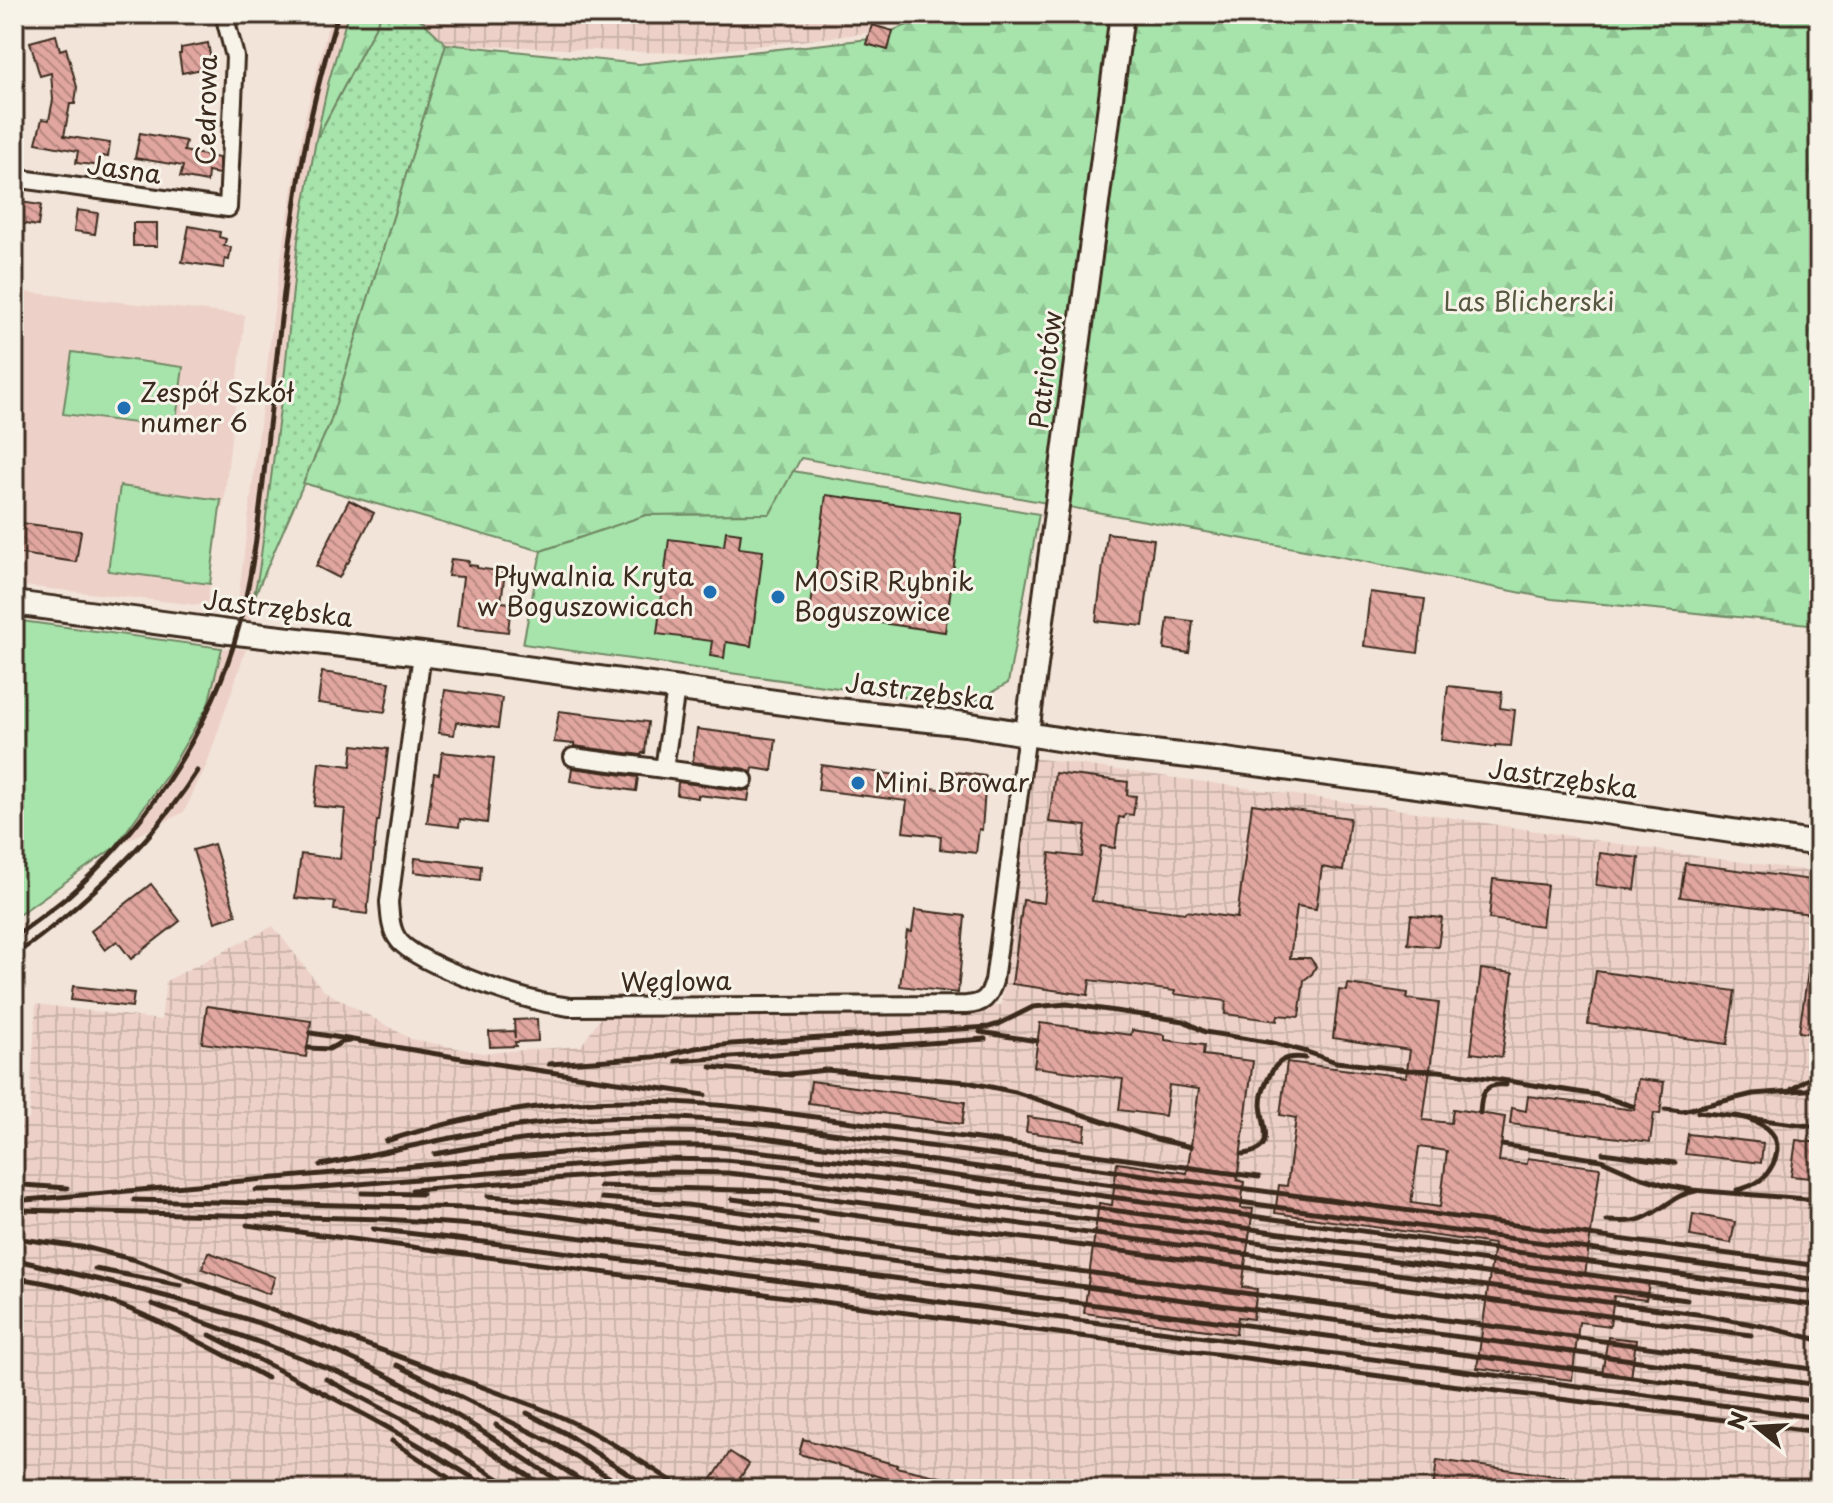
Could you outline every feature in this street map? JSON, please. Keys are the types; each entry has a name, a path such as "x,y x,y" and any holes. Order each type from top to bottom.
{"street":[{"name":"Cedrowa","path":"224,14 235,57 228,208"},
{"name":"Patriotów","path":"1027,733 1122,14"},
{"name":"Jasna","path":"14,178 228,208"},
{"name":"Jastrzębska","path":"14,603 1027,733 1107,747 1226,760 1819,844"},
{"name":"Węglowa","path":"422,654 389,902 396,938 428,961 521,996 569,1007 971,1005 982,1002 988,998 994,981 1027,733"},
{"path":"664,769 676,689"},
{"path":"573,757 744,780"}],"shaded area":[{"path":"331,14 348,14 328,84 298,240 285,370 250,621 236,617 279,270 305,118"},
{"path":"415,14 916,14 868,33 696,53 446,44"},
{"name":"Zespół Szkół numer 6","path":"14,291 245,315 224,502 218,522 207,606 14,585"},
{"path":"222,648 246,649 207,764 184,812 115,847 166,776 208,705"},
{"path":"1034,758 1819,872 1819,1489 14,1489 14,1125 29,1119 36,1004 161,1020 166,981 273,926 323,990 411,1039 482,1053 581,1046 600,1018 941,1012 1001,1005"}],"green space":[{"path":"348,14 382,14 316,140 328,84"},
{"path":"382,14 415,14 446,44 330,423 253,600 285,370 298,240 316,140"},
{"name":"Las Blicherski","path":"937,14 1819,14 1819,625 1552,599 1337,556 801,458 770,514 647,515 541,551 303,483 330,423 446,44 639,64 870,39"},
{"path":"72,352 183,367 175,428 63,414"},
{"name":"MOSiR Rybnik Boguszowice","path":"793,471 1039,514 1008,683 967,706 523,644 541,551 646,515 770,514"},
{"path":"120,486 221,500 210,584 108,571"},
{"path":"14,620 222,648 208,705 167,775 115,847 14,918"}],"building":[{"path":"872,25 893,31 888,50 866,44"},
{"path":"56,35 60,50 66,48 77,87 75,104 70,104 64,136 110,143 108,157 102,156 100,166 76,163 78,151 36,143 42,119 49,120 53,100 51,73 40,76 30,42"},
{"path":"208,43 212,67 182,73 181,48"},
{"path":"140,133 186,141 184,151 219,158 219,174 208,172 207,182 180,177 183,166 135,158"},
{"path":"20,202 41,205 38,226 18,223"},
{"path":"77,210 98,213 95,234 74,231"},
{"path":"133,223 157,223 157,246 133,246"},
{"path":"189,226 220,232 219,237 226,239 224,246 231,247 224,268 182,262"},
{"path":"826,495 961,513 945,632 810,613"},
{"path":"349,500 374,513 339,578 316,566"},
{"path":"14,522 81,531 76,562 14,553"},
{"name":"Pływalnia Kryta w Boguszowicach","path":"726,531 741,533 739,548 763,551 751,646 726,642 724,658 710,656 712,641 657,634 669,539 724,546"},
{"path":"1107,533 1154,539 1143,626 1096,621"},
{"path":"451,559 469,561 468,565 477,568 505,572 501,602 511,603 508,632 457,626 463,577 448,576"},
{"path":"1370,592 1425,599 1418,653 1364,646"},
{"path":"1168,618 1193,621 1189,653 1164,649"},
{"path":"322,672 390,682 385,712 318,703"},
{"path":"1448,686 1502,692 1500,708 1515,710 1511,746 1441,740"},
{"path":"445,690 502,698 498,728 456,722 454,735 439,733"},
{"path":"559,711 648,722 645,753 641,755 554,742"},
{"path":"697,729 776,739 772,771 753,768 752,773 746,769 693,762"},
{"path":"353,745 388,749 367,914 334,910 335,902 295,898 301,854 340,859 345,809 314,806 319,762 351,766"},
{"path":"442,752 494,758 487,823 460,819 459,827 427,823 434,773 439,774"},
{"path":"821,765 898,775 897,784 947,790 949,771 986,776 982,830 979,829 976,853 940,849 941,836 903,832 907,801 818,790"},
{"path":"572,768 638,777 636,791 570,781"},
{"path":"1055,773 1128,782 1127,795 1136,796 1133,815 1119,817 1115,848 1101,846 1092,901 1237,918 1252,804 1350,818 1343,871 1322,867 1316,909 1297,906 1290,958 1310,958 1316,966 1304,980 1299,1017 1278,1015 1277,1021 1225,1014 1226,1001 1090,980 1088,995 1012,984 1023,900 1044,903 1050,853 1082,857 1086,826 1049,822"},
{"path":"678,782 742,791 750,789 748,801 677,795"},
{"path":"214,844 236,915 215,922 193,850"},
{"path":"1600,853 1639,858 1635,890 1596,885"},
{"path":"415,858 481,866 480,880 414,872"},
{"path":"1685,863 1819,881 1819,915 1680,897"},
{"path":"1493,879 1547,885 1542,926 1489,919"},
{"path":"151,884 180,921 131,959 117,941 105,950 91,931"},
{"path":"915,910 965,916 958,993 900,986 907,931 912,932"},
{"path":"1411,915 1442,918 1438,947 1408,944"},
{"path":"1811,952 1819,953 1819,1035 1799,1032"},
{"path":"1481,969 1513,973 1502,1057 1471,1053"},
{"path":"1596,971 1735,991 1727,1044 1588,1024"},
{"path":"1348,984 1408,993 1407,999 1439,1003 1423,1120 1451,1123 1453,1109 1505,1117 1499,1161 1527,1164 1528,1158 1600,1168 1585,1275 1649,1283 1646,1300 1614,1296 1610,1326 1579,1322 1572,1380 1477,1368 1494,1244 1275,1213 1279,1185 1287,1186 1296,1118 1280,1115 1287,1062 1406,1077 1410,1050 1333,1038 1339,990 1347,991","holes":["1419,1147 1447,1151 1440,1207 1411,1203"]},
{"path":"73,986 134,993 132,1007 71,1000"},
{"path":"207,1006 311,1021 306,1057 202,1043"},
{"path":"537,1019 538,1041 490,1047 489,1032 514,1031 515,1038 514,1020"},
{"path":"1040,1023 1131,1035 1132,1030 1165,1035 1165,1040 1204,1045 1203,1055 1253,1061 1237,1180 1244,1182 1241,1208 1253,1209 1242,1287 1257,1289 1253,1319 1238,1317 1236,1334 1084,1313 1099,1203 1112,1205 1117,1163 1187,1173 1199,1089 1169,1085 1165,1116 1119,1110 1123,1079 1034,1067"},
{"path":"1638,1079 1664,1082 1660,1114 1654,1113 1650,1142 1510,1124 1512,1108 1526,1111 1528,1096 1634,1110"},
{"path":"811,1081 965,1102 962,1124 808,1103"},
{"path":"1028,1117 1086,1125 1084,1140 1026,1132"},
{"path":"1688,1134 1763,1143 1761,1163 1685,1154"},
{"path":"1796,1140 1819,1143 1819,1179 1791,1176"},
{"path":"1693,1214 1735,1222 1731,1243 1690,1236"},
{"path":"208,1252 275,1277 269,1294 202,1269"},
{"path":"1608,1337 1636,1340 1631,1378 1602,1374"},
{"path":"803,1439 896,1467 967,1483 967,1489 908,1489 909,1485 799,1454"},
{"path":"730,1452 749,1464 733,1489 712,1479"},
{"path":"1437,1460 1587,1480 1587,1489 1433,1489"}],"railway":[{"path":"14,937 67,897 144,814 205,717 233,647 247,593 256,538 302,163 315,98 338,14"},
{"path":"14,955 61,920 118,868 160,823 197,771"},
{"path":"659,1057 695,1048 732,1044 989,1027 1033,1007 1067,1004 1184,1021 1205,1032 1273,1043 1336,1062 1508,1081 1597,1095 1632,1106"},
{"path":"980,1032 1037,1041"},
{"path":"311,1033 705,1095"},
{"path":"676,1061 985,1039"},
{"path":"308,1048 329,1049 350,1041"},
{"path":"549,1064 668,1056"},
{"path":"1243,1154 1254,1152 1264,1143 1266,1137 1261,1099 1273,1069 1286,1059 1305,1058"},
{"path":"1792,1089 1811,1077 1819,1059"},
{"path":"711,1067 791,1075"},
{"path":"780,1075 826,1070 967,1082 1015,1092 1156,1139 1191,1147"},
{"path":"1480,1113 1485,1091 1492,1086 1506,1085"},
{"path":"1665,1109 1682,1111 1753,1094 1819,1089"},
{"path":"386,1141 520,1109 589,1102 661,1102 756,1109 1259,1177"},
{"path":"1698,1112 1819,1127"},
{"path":"1736,1116 1763,1125 1777,1145 1773,1164 1763,1178 1737,1190"},
{"path":"320,1165 549,1122 650,1117 717,1120 1819,1266"},
{"path":"435,1154 584,1134 734,1134 1819,1280"},
{"path":"1502,1145 1601,1160 1640,1177 1692,1190 1819,1200"},
{"path":"14,1201 642,1146 710,1146 853,1162 1819,1293"},
{"path":"1603,1153 1675,1163"},
{"path":"256,1190 656,1159 724,1160 795,1167 1819,1306"},
{"path":"412,1190 628,1173 728,1173 1687,1300"},
{"path":"23,1185 67,1188"},
{"path":"600,1186 773,1191 1704,1315 1819,1340"},
{"path":"1607,1221 1641,1219 1696,1191"},
{"path":"362,1193 422,1194"},
{"path":"488,1196 660,1215 1819,1370"},
{"path":"602,1198 687,1205 816,1222"},
{"path":"732,1199 1751,1335"},
{"path":"134,1200 517,1211 1819,1385"},
{"path":"19,1210 384,1219 489,1226 1819,1402"},
{"path":"247,1225 1819,1432"},
{"path":"373,1229 1819,1418"},
{"path":"14,1238 88,1248 135,1260 537,1407 594,1434 684,1489"},
{"path":"14,1259 214,1309 330,1349 423,1396 571,1489"},
{"path":"95,1269 181,1285"},
{"path":"14,1278 48,1283 113,1303 176,1330 267,1378"},
{"path":"152,1304 372,1387 477,1442 549,1489"},
{"path":"210,1335 387,1427 490,1489"},
{"path":"397,1365 555,1444 628,1489"},
{"path":"326,1379 408,1422 515,1489"},
{"path":"527,1413 565,1433 652,1489"},
{"path":"496,1425 594,1489"},
{"path":"392,1441 466,1489"}],"place":[{"name":"Zespół Szkół numer 6","path":"124,408"},
{"name":"Pływalnia Kryta w Boguszowicach","path":"710,592"},
{"name":"MOSiR Rybnik Boguszowice","path":"778,597"},
{"name":"Mini Browar","path":"858,783"}]}
